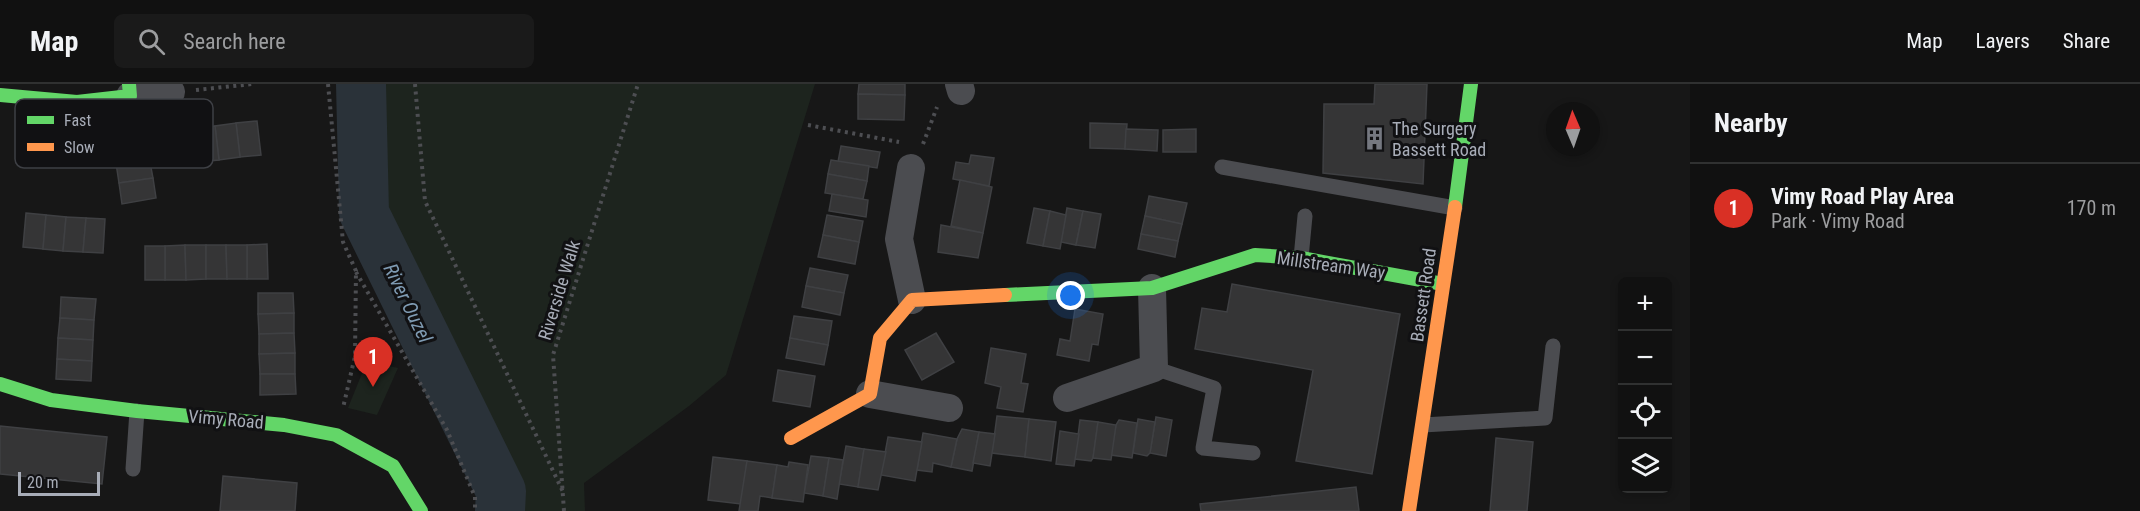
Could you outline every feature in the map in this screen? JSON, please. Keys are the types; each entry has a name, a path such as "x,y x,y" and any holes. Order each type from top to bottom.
{"street":[{"name":"Bassett Road","path":"1409,511 1455,208 1471,84"},
{"path":"90,99 129,90 171,92"},
{"path":"0,95 44,99"},
{"path":"870,394 880,338 912,300 899,239 916,157"},
{"name":"Millstream Way","path":"912,300 1152,288 1255,255 1301,258 1443,284"},
{"path":"1067,398 1154,368 1152,288"},
{"name":"Vimy Road","path":"0,384 51,400 284,425 336,435 393,466 421,511"},
{"path":"791,438 870,394 949,408"}],"lane":[{"path":"1222,166 1455,208"},
{"path":"1301,258 1305,216"},
{"path":"1423,425 1545,418 1553,346"},
{"path":"1154,368 1214,388 1203,448 1253,453"},
{"path":"133,469 137,411"}],"path":[{"path":"171,92 252,84"},
{"path":"328,84 343,242 356,271 447,430 476,497 475,511"},
{"path":"415,84 425,201 564,494"},
{"name":"Riverside Walk","path":"564,511 553,355 638,84"},
{"path":"916,157 953,93"},
{"path":"808,125 899,142"},
{"path":"336,435 355,356 356,271"}],"shaded area":[{"path":"365,84 815,84 726,375 689,406 584,483 585,511 504,511 505,490 368,213"},
{"path":"367,361 398,368 377,415 348,408"}],"building":[{"path":"859,84 905,84 905,95 858,94"},
{"name":"The Surgery Bassett Road","path":"1375,84 1427,84 1423,184 1323,173 1324,104 1374,104"},
{"path":"858,94 905,95 904,120 858,119"},
{"path":"257,121 261,155 240,157 236,123"},
{"path":"236,123 240,157 219,160 215,126"},
{"path":"1090,123 1127,124 1125,149 1090,148"},
{"path":"213,126 215,126 219,160 213,161"},
{"path":"1126,129 1158,130 1157,151 1125,149"},
{"path":"1196,129 1196,152 1163,152 1163,130"},
{"path":"841,146 880,152 877,168 838,162"},
{"path":"971,155 994,158 989,186 953,179 956,162 969,164"},
{"path":"831,160 869,166 867,181 828,174"},
{"path":"117,168 151,168 153,178 119,183"},
{"path":"828,174 867,181 863,199 825,193"},
{"path":"153,178 156,198 122,204 119,183"},
{"path":"960,180 992,187 983,233 951,226"},
{"path":"832,194 868,200 866,217 829,211"},
{"path":"1149,196 1187,203 1182,224 1145,216"},
{"path":"1034,208 1050,211 1043,246 1027,243"},
{"path":"1067,208 1083,211 1076,245 1061,242"},
{"path":"1050,211 1066,215 1060,249 1043,246"},
{"path":"1083,211 1101,214 1095,248 1076,245"},
{"path":"26,213 46,215 43,249 23,247"},
{"path":"46,215 66,217 63,251 43,249"},
{"path":"827,215 863,221 859,242 823,235"},
{"path":"1145,216 1182,224 1178,241 1141,234"},
{"path":"66,217 86,218 83,252 63,251"},
{"path":"86,218 105,219 103,253 83,252"},
{"path":"941,225 983,233 978,258 938,252"},
{"path":"1141,234 1178,241 1175,257 1138,249"},
{"path":"823,235 859,242 855,264 818,257"},
{"path":"267,244 268,279 247,279 247,245"},
{"path":"185,245 186,280 165,280 165,246"},
{"path":"185,245 206,245 206,279 186,280"},
{"path":"206,245 226,245 227,279 206,279"},
{"path":"226,245 247,245 247,279 227,279"},
{"path":"145,246 165,246 165,280 145,280"},
{"path":"810,268 848,275 844,293 806,286"},
{"path":"1232,284 1400,314 1372,474 1296,461 1313,370 1195,349 1202,308 1227,312"},
{"path":"806,286 844,293 840,315 802,307"},
{"path":"258,293 293,293 294,313 258,314"},
{"path":"61,297 96,299 94,320 60,318"},
{"path":"1075,309 1103,314 1098,345 1092,344 1089,361 1057,355 1060,339 1070,341"},
{"path":"294,313 294,333 259,334 258,314"},
{"path":"794,316 832,321 828,345 790,338"},
{"path":"60,318 94,320 93,340 58,338"},
{"path":"294,333 295,353 259,354 259,334"},
{"path":"936,333 954,362 922,380 905,350"},
{"path":"58,338 93,340 92,361 57,359"},
{"path":"790,338 828,345 824,365 786,358"},
{"path":"991,348 1026,354 1021,383 1028,384 1023,412 997,408 1001,387 985,383"},
{"path":"295,353 295,374 260,374 259,354"},
{"path":"57,359 92,361 91,381 56,379"},
{"path":"778,370 815,376 810,407 773,401"},
{"path":"260,374 295,374 296,394 260,395"},
{"path":"997,416 1029,419 1025,457 992,453"},
{"path":"1156,417 1172,420 1166,456 1150,453"},
{"path":"1029,419 1056,422 1051,461 1025,457"},
{"path":"1138,419 1155,422 1150,453 1147,456 1133,453"},
{"path":"1080,420 1098,422 1091,461 1075,459"},
{"path":"1119,420 1137,423 1132,458 1111,455 1116,425"},
{"path":"1098,422 1116,425 1111,460 1093,458"},
{"path":"0,426 107,437 102,484 0,474"},
{"path":"962,429 979,432 972,471 951,467 957,439"},
{"path":"1060,431 1079,434 1074,466 1056,464"},
{"path":"979,432 995,434 990,466 973,463"},
{"path":"923,433 957,439 951,467 933,463 932,472 917,470"},
{"path":"888,437 922,442 915,481 881,475"},
{"path":"1496,438 1533,442 1527,511 1490,511"},
{"path":"846,446 864,449 858,487 839,484"},
{"path":"864,449 886,452 878,490 858,487"},
{"path":"811,456 829,458 823,496 804,493"},
{"path":"713,457 747,461 741,504 708,500"},
{"path":"829,458 843,460 837,499 823,496"},
{"path":"747,461 777,465 772,498 760,496 758,511 739,511"},
{"path":"789,462 808,465 803,502 772,498 777,465 788,467"},
{"path":"223,476 297,483 295,511 220,511"},
{"path":"1356,487 1359,511 1201,511 1200,504"}],"waterway":[{"name":"River Ouzel","path":"361,84 364,213 501,491 500,511"}],"traffic: fast":[{"path":"104,99 130,96 129,84"},
{"path":"1455,207 1471,84"},
{"path":"0,95 44,99"},
{"path":"1005,295 1152,288 1255,255 1301,258 1443,284"},
{"path":"0,384 51,400 284,425 336,435 393,466 421,511"}],"traffic: slow":[{"path":"1409,511 1455,207"},
{"path":"791,438 870,394 880,338 912,300 1005,295"}],"place":[{"name":"The Surgery Bassett Road","path":"1374,138"},
{"name":"Vimy Road Play Area","path":"373,387"}]}
